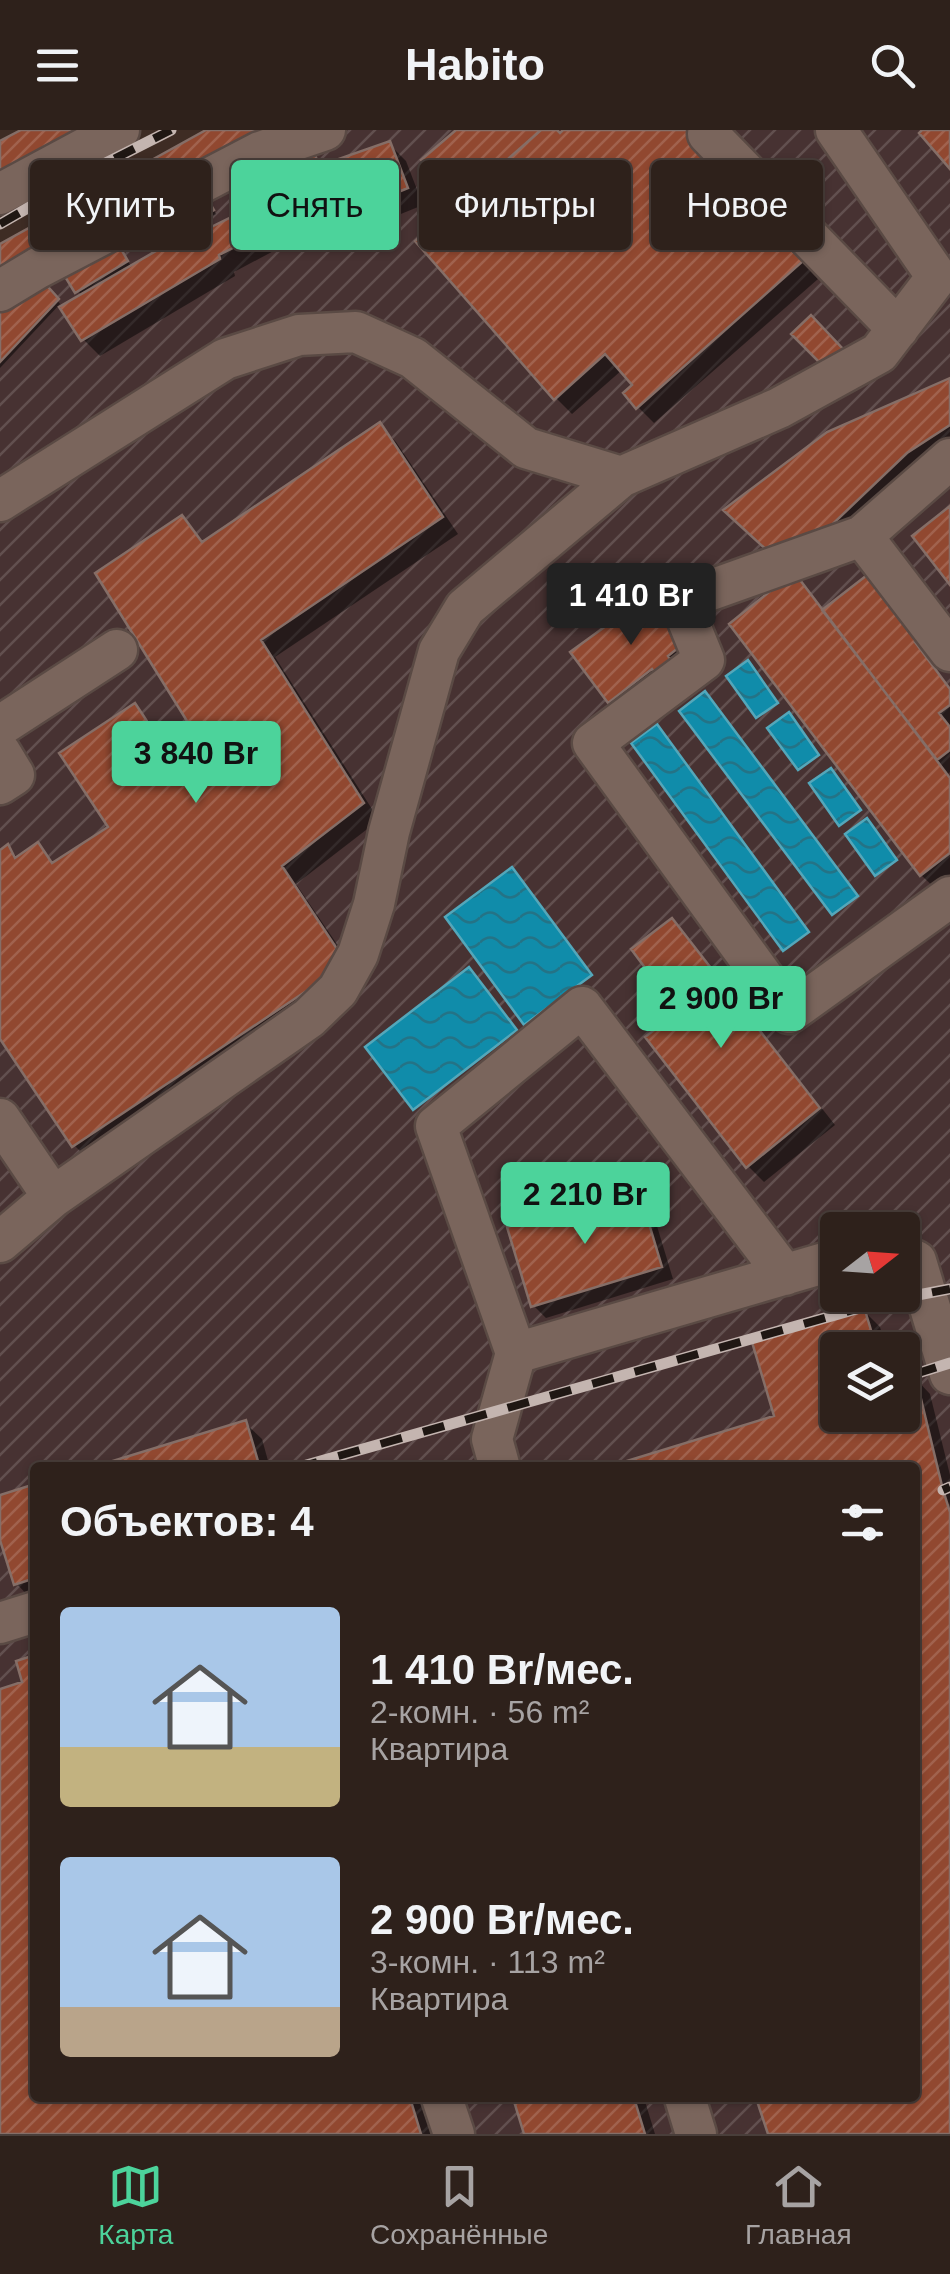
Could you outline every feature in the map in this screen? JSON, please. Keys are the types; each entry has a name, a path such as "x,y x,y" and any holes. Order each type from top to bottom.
{"lane":[{"path":"0,194 120,130"},
{"path":"0,292 38,268 260,152 326,130"},
{"path":"0,1242 53,1197 309,1018 338,990 358,954 374,904 389,832 439,650 464,608 621,478 779,408 879,354 937,277 836,130"},
{"path":"708,134 898,328"},
{"path":"0,501 225,358 300,334 356,332 414,358 526,448 621,478"},
{"path":"950,459 862,536 680,600 704,660 593,743 789,1012 950,897"},
{"path":"862,536 950,651"},
{"path":"0,726 117,650"},
{"path":"0,752 14,774 0,784"},
{"path":"498,1462 492,1439 516,1353 436,1126 582,1007 785,1274"},
{"path":"0,1119 53,1197"},
{"path":"923,1260 950,1374"},
{"path":"516,1353 820,1265"},
{"path":"0,1623 30,1614"},
{"path":"443,2102 454,2134"},
{"path":"687,2102 696,2134"}],"shaded area":[{"path":"206,130 950,130 950,2134 0,2134 0,244 30,227 30,250 211,250 211,160 152,160"}],"water":[{"path":"748,660 778,703 756,718 726,676"},
{"path":"705,691 858,896 832,915 679,711"},
{"path":"789,712 819,755 798,770 767,728"},
{"path":"657,724 809,932 783,951 631,743"},
{"path":"831,768 861,810 839,826 809,783"},
{"path":"867,818 897,860 875,876 845,834"},
{"path":"512,867 592,975 524,1025 445,917"},
{"path":"469,967 517,1030 413,1110 365,1047"}],"building":[{"path":"21,130 100,130 42,160 30,160 30,166 0,182 0,141"},
{"path":"206,130 292,130 211,172 211,160 152,160"},
{"path":"456,130 541,130 507,160 421,160"},
{"path":"541,130 688,130 714,160 651,160 651,250 793,250 803,261 636,409 623,393 632,385 605,354 554,400 423,250 631,250 631,160 507,160"},
{"path":"950,130 950,169 919,133"},
{"path":"390,141 397,160 336,160"},
{"path":"314,151 317,160 284,160"},
{"path":"399,164 408,188 399,192"},
{"path":"231,217 231,249 219,255 220,259 81,341 59,307 158,250 211,250 211,227"},
{"path":"30,227 30,250 60,250 0,281 0,244"},
{"path":"104,250 122,250 128,261 75,293 64,275"},
{"path":"41,279 59,299 0,362 0,306"},
{"path":"811,315 844,350 826,369 791,334"},
{"path":"950,378 950,425 907,453 817,539 771,554 723,510 827,432"},
{"path":"380,422 443,517 261,640 364,803 282,866 347,964 72,1147 0,1039 0,850 8,844 15,858 38,842 52,863 108,827 59,753 135,703 184,777 210,758 95,573 182,515 202,542"},
{"path":"950,506 950,585 912,536"},
{"path":"794,572 950,778 950,853 920,876 729,624"},
{"path":"871,572 921,638 915,642 950,689 950,705 939,713 950,727 950,750 937,760 822,610"},
{"path":"653,592 688,640 668,656 678,671 663,683 652,669 608,703 570,652"},
{"path":"672,918 820,1108 746,1168 645,1037 678,1012 631,949"},
{"path":"638,1187 662,1267 531,1307 507,1227"},
{"path":"848,1312 866,1312 872,1332 820,1332 820,1432 920,1432 920,1395 950,1512 950,2134 768,2134 757,2102 920,2102 920,1462 624,1462 774,1416 752,1342"},
{"path":"246,1420 258,1462 110,1462"},
{"path":"30,1486 30,1580 14,1585 0,1540 0,1495"},
{"path":"30,1657 30,2102 411,2102 421,2134 0,2134 0,1689 22,1682 16,1661"},
{"path":"514,2102 635,2102 645,2134 524,2134"}],"railway":[{"path":"0,224 171,130"},
{"path":"317,1462 881,1302 950,1289"},
{"path":"920,1372 950,1363"},
{"path":"943,1490 950,1487"}]}
